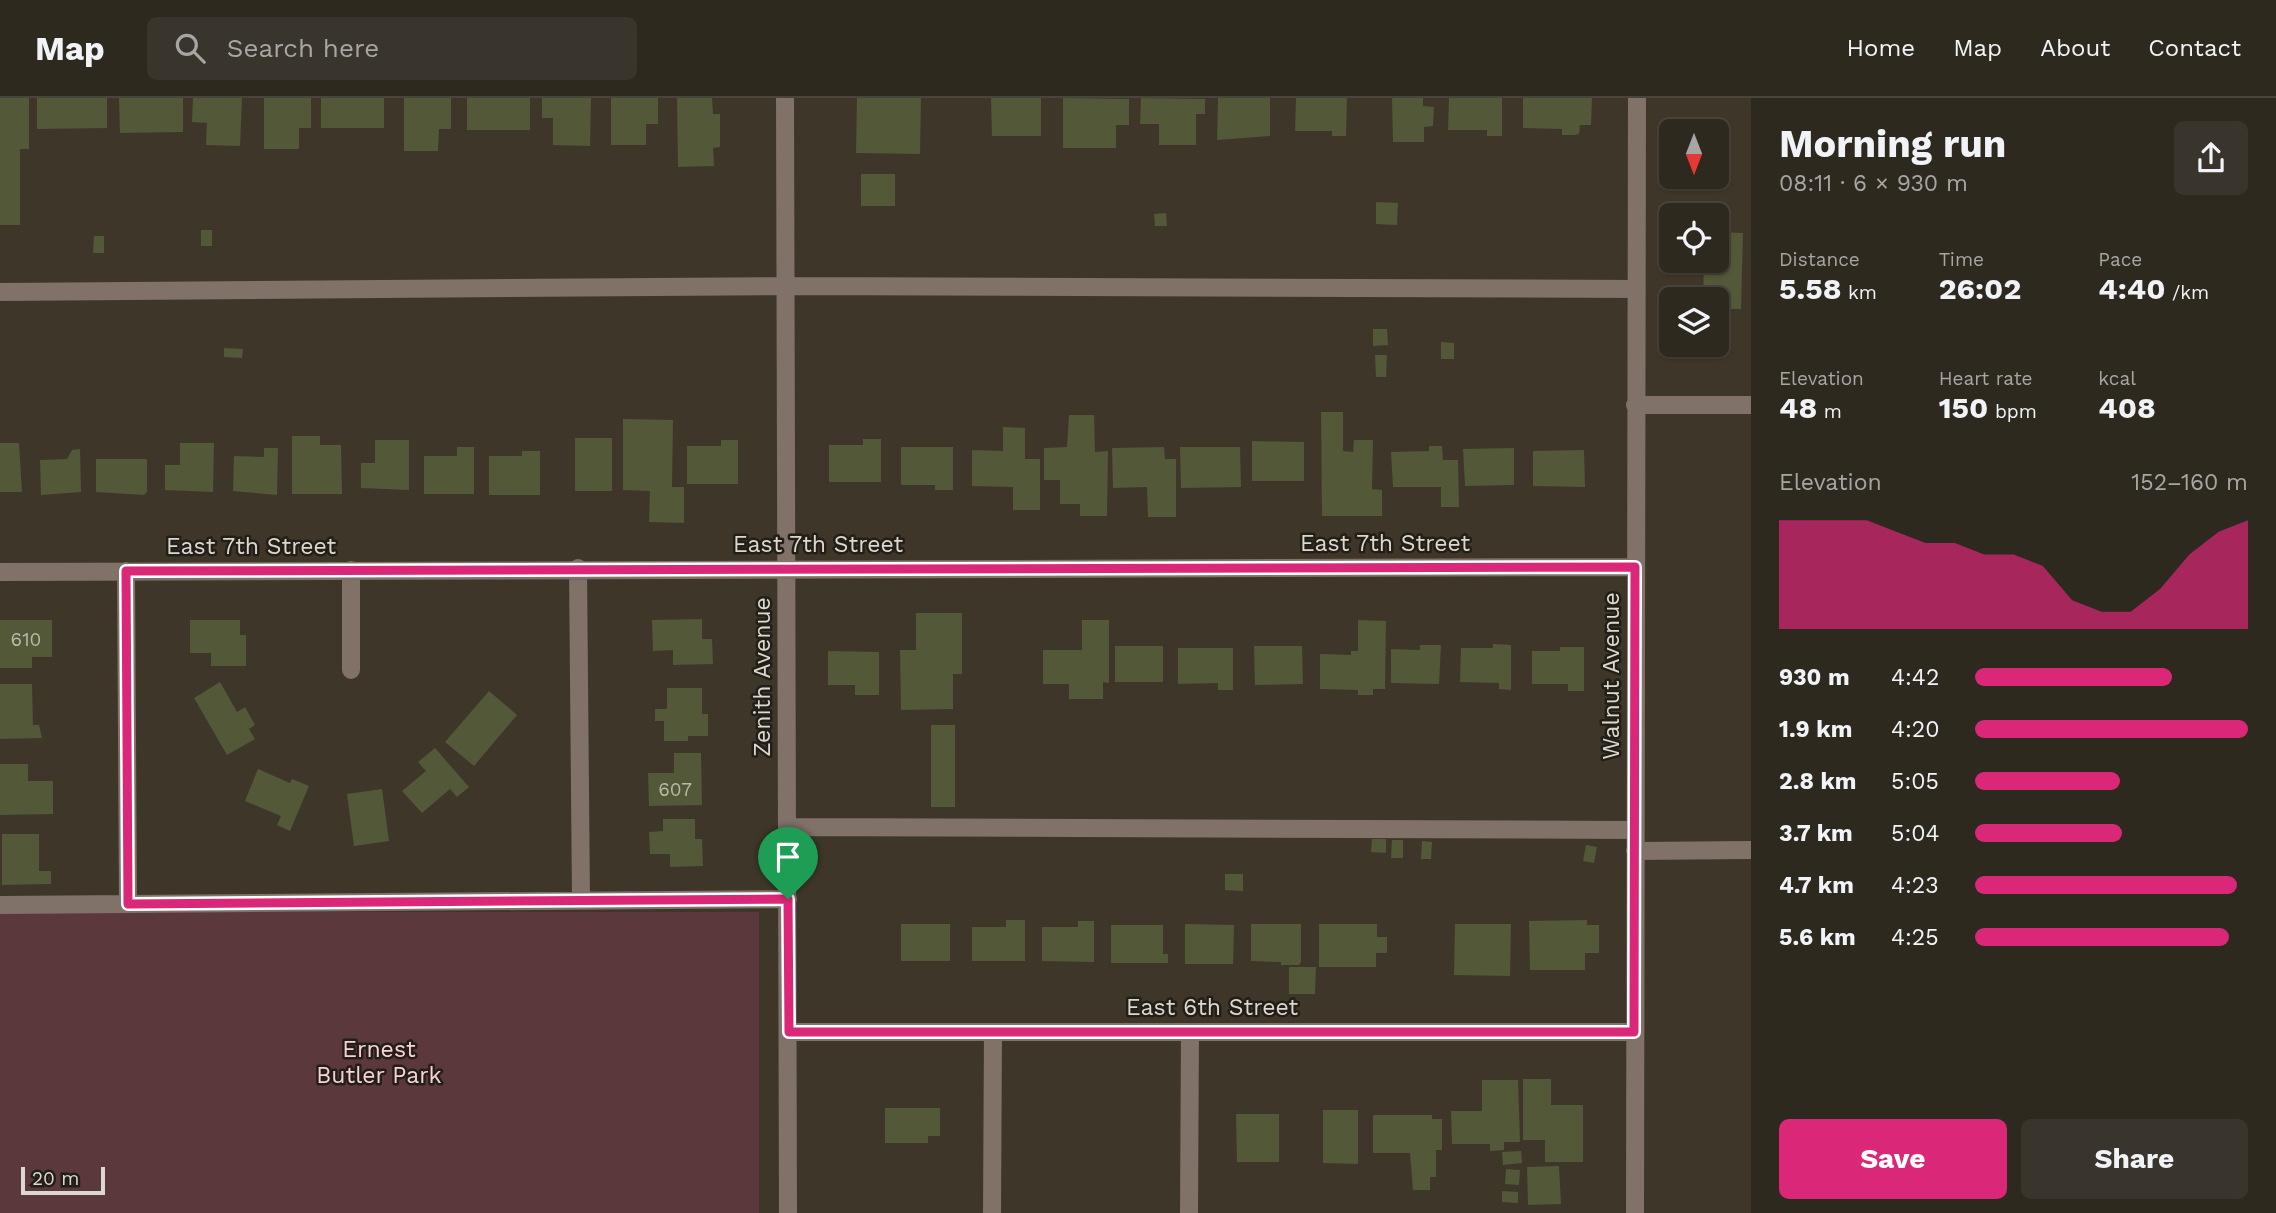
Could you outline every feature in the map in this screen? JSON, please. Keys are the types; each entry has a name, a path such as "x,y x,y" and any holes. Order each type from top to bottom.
{"street":[{"name":"Zenith Avenue","path":"785,98 788,1213"},
{"name":"Walnut Avenue","path":"1634,1213 1637,98"},
{"path":"0,292 785,286 1636,289"},
{"path":"1635,405 1751,405"},
{"name":"East 7th Street","path":"0,572 578,568 1635,567"},
{"path":"578,568 581,901"},
{"path":"351,570 351,670"},
{"path":"126,571 128,904"},
{"path":"788,827 1635,830"},
{"path":"1635,851 1751,850"},
{"path":"0,905 788,899"},
{"name":"East 6th Street","path":"789,1032 1634,1032"},
{"path":"992,1213 993,1032"},
{"path":"1189,1213 1190,1032"}],"green space":[{"name":"Ernest Butler Park","path":"0,912 759,912 759,1213 0,1213"}],"building":[{"path":"0,98 29,98 29,149 20,149 20,225 0,225"},
{"path":"37,98 107,98 107,128 37,129"},
{"path":"119,98 183,98 183,132 120,133"},
{"path":"193,98 242,98 240,146 206,145 207,123 192,122"},
{"path":"264,98 311,98 311,128 299,128 299,149 264,149"},
{"path":"321,98 384,98 384,128 321,128"},
{"path":"404,98 451,98 451,129 439,129 438,151 404,151"},
{"path":"467,98 530,98 530,130 467,130"},
{"path":"542,98 591,98 590,146 553,145 553,118 542,118"},
{"path":"611,98 658,98 658,124 646,124 646,145 611,145"},
{"path":"677,98 712,98 713,114 720,114 720,147 713,148 714,166 678,167"},
{"path":"857,98 921,98 920,154 856,153"},
{"path":"991,98 1041,98 1041,136 992,136"},
{"path":"1063,98 1129,99 1129,125 1116,125 1116,148 1063,148"},
{"path":"1141,98 1205,99 1205,114 1196,114 1196,145 1159,145 1159,124 1140,124"},
{"path":"1218,98 1270,98 1270,136 1217,140"},
{"path":"1296,98 1347,98 1346,136 1332,136 1332,131 1295,131"},
{"path":"1392,98 1423,98 1423,106 1434,107 1433,126 1424,127 1424,142 1393,142"},
{"path":"1449,98 1502,98 1502,136 1487,136 1487,130 1448,130"},
{"path":"1523,98 1592,98 1591,125 1580,125 1579,134 1574,135 1562,135 1562,129 1523,128"},
{"path":"861,174 895,174 895,206 861,206"},
{"path":"1376,202 1398,203 1397,225 1376,224"},
{"path":"1166,213 1167,226 1155,226 1154,214"},
{"path":"201,230 212,230 212,246 201,246"},
{"path":"1729,232 1743,233 1741,309 1729,309 1729,287 1703,287 1704,273 1729,273"},
{"path":"94,236 104,236 104,253 93,253"},
{"path":"1373,329 1387,329 1388,345 1373,346"},
{"path":"1441,342 1454,343 1454,359 1441,359"},
{"path":"224,348 243,349 242,358 224,357"},
{"path":"1375,355 1387,355 1386,377 1376,377"},
{"path":"1321,412 1343,412 1343,451 1353,452 1354,440 1373,440 1372,489 1382,490 1382,516 1322,516"},
{"path":"1069,415 1094,415 1095,452 1108,451 1107,516 1080,516 1080,504 1060,504 1060,480 1044,480 1044,448 1067,447"},
{"path":"623,419 673,420 672,487 684,487 684,523 649,522 650,491 623,490"},
{"path":"1003,427 1025,428 1025,459 1040,459 1040,510 1013,510 1013,487 972,486 972,450 1003,451"},
{"path":"292,436 320,436 320,445 341,445 342,494 292,494"},
{"path":"575,438 612,438 612,491 575,491"},
{"path":"863,439 881,439 881,482 829,482 829,445 863,445"},
{"path":"375,440 409,440 409,490 361,488 361,463 375,463"},
{"path":"721,440 738,440 738,484 687,484 687,446 721,446"},
{"path":"1252,441 1304,442 1304,481 1252,481"},
{"path":"0,443 19,443 22,492 0,492"},
{"path":"180,443 214,443 213,492 165,490 165,465 180,465"},
{"path":"1429,446 1442,446 1443,460 1458,460 1459,507 1441,507 1441,487 1393,487 1391,452 1429,451"},
{"path":"457,447 474,447 474,494 424,494 424,456 457,456"},
{"path":"901,447 953,447 953,490 935,490 935,485 901,485"},
{"path":"1164,447 1165,459 1176,459 1176,517 1148,517 1147,487 1113,488 1112,448"},
{"path":"1180,447 1240,447 1241,487 1181,488"},
{"path":"264,448 278,448 277,495 233,491 234,456 264,457"},
{"path":"1514,448 1514,485 1465,486 1463,449"},
{"path":"80,449 81,492 41,495 40,460 67,459 72,450"},
{"path":"1584,450 1585,487 1533,486 1533,451"},
{"path":"522,451 540,451 540,495 489,495 489,456 522,456"},
{"path":"96,459 147,459 147,492 144,495 96,492"},
{"path":"916,613 962,613 962,674 953,674 953,709 901,710 900,650 916,650"},
{"path":"702,619 702,639 712,639 713,664 673,665 673,650 653,651 652,620"},
{"path":"0,620 52,620 52,657 32,657 32,668 0,668"},
{"path":"190,620 240,620 240,635 246,635 246,666 211,666 211,653 190,653"},
{"path":"1082,620 1109,620 1109,683 1103,682 1103,699 1069,699 1069,684 1043,684 1043,650 1082,650"},
{"path":"1358,620 1386,621 1385,689 1373,689 1373,695 1358,695 1358,690 1320,689 1320,654 1351,655 1351,651 1358,651"},
{"path":"1493,644 1511,645 1511,690 1499,689 1499,683 1460,682 1461,648 1493,648"},
{"path":"1420,645 1441,645 1439,684 1391,683 1391,649 1420,650"},
{"path":"1115,646 1163,646 1163,682 1115,682"},
{"path":"1254,646 1302,646 1303,684 1255,685"},
{"path":"1560,647 1584,647 1584,691 1568,691 1568,684 1532,684 1532,651 1560,651"},
{"path":"1178,648 1233,648 1233,690 1218,690 1218,683 1178,684"},
{"path":"828,651 879,652 879,695 855,695 855,685 828,685"},
{"path":"220,682 237,712 245,707 255,725 249,729 255,739 227,755 194,698"},
{"path":"0,684 32,684 33,725 39,725 42,738 0,739"},
{"path":"667,688 702,688 702,714 708,714 708,736 688,736 688,741 664,741 664,721 655,721 655,709 667,709"},
{"path":"489,691 517,715 474,766 445,742"},
{"path":"931,725 955,725 955,807 931,807"},
{"path":"435,748 469,787 457,797 450,789 422,813 402,791 426,771 418,762"},
{"path":"674,753 701,753 702,805 649,806 648,773 674,773"},
{"path":"0,764 28,764 28,781 53,781 53,814 0,815"},
{"path":"258,769 290,783 292,779 309,786 290,831 277,825 281,816 245,801"},
{"path":"382,789 389,841 354,846 347,794"},
{"path":"663,819 695,819 695,839 702,839 703,866 670,867 670,854 650,854 649,832 663,831"},
{"path":"2,834 39,834 39,871 51,871 51,884 2,885"},
{"path":"1372,839 1386,839 1386,853 1371,852"},
{"path":"1392,840 1403,840 1403,858 1391,858"},
{"path":"1422,841 1432,842 1431,859 1421,859"},
{"path":"1586,845 1597,847 1594,863 1583,861"},
{"path":"1225,874 1243,874 1243,891 1225,890"},
{"path":"1006,920 1025,920 1025,961 972,961 972,927 1006,927"},
{"path":"1587,920 1587,925 1599,925 1599,953 1585,953 1585,970 1530,970 1529,921"},
{"path":"1078,921 1094,921 1094,962 1042,961 1042,927 1078,927"},
{"path":"901,924 950,924 950,961 901,961"},
{"path":"1185,924 1234,925 1233,964 1185,964"},
{"path":"1251,924 1301,924 1299,965 1251,961"},
{"path":"1319,924 1377,924 1377,937 1387,937 1387,953 1376,953 1376,967 1319,967"},
{"path":"1455,924 1511,924 1510,976 1454,975"},
{"path":"1111,925 1163,925 1163,954 1168,954 1168,963 1111,963"},
{"path":"1289,967 1316,967 1315,994 1289,994"},
{"path":"1523,1079 1551,1079 1551,1105 1583,1105 1583,1162 1545,1162 1545,1140 1523,1140"},
{"path":"1482,1080 1518,1080 1520,1142 1504,1142 1504,1150 1490,1151 1490,1144 1452,1144 1451,1111 1482,1111"},
{"path":"885,1108 940,1108 940,1136 928,1136 928,1143 885,1143"},
{"path":"1323,1110 1358,1110 1358,1164 1323,1163"},
{"path":"1236,1114 1279,1114 1279,1162 1237,1162"},
{"path":"1373,1115 1432,1115 1432,1119 1442,1119 1442,1150 1436,1150 1436,1177 1430,1177 1430,1190 1413,1190 1410,1153 1373,1153"},
{"path":"1521,1151 1522,1163 1503,1165 1502,1152"},
{"path":"1559,1166 1561,1204 1528,1205 1527,1167"},
{"path":"1506,1169 1520,1170 1519,1185 1505,1184"},
{"path":"1502,1191 1518,1192 1518,1203 1502,1202"}],"route":[{"path":"1635,567 1634,1032 789,1032 788,899 128,904 126,571 1635,567"}]}
